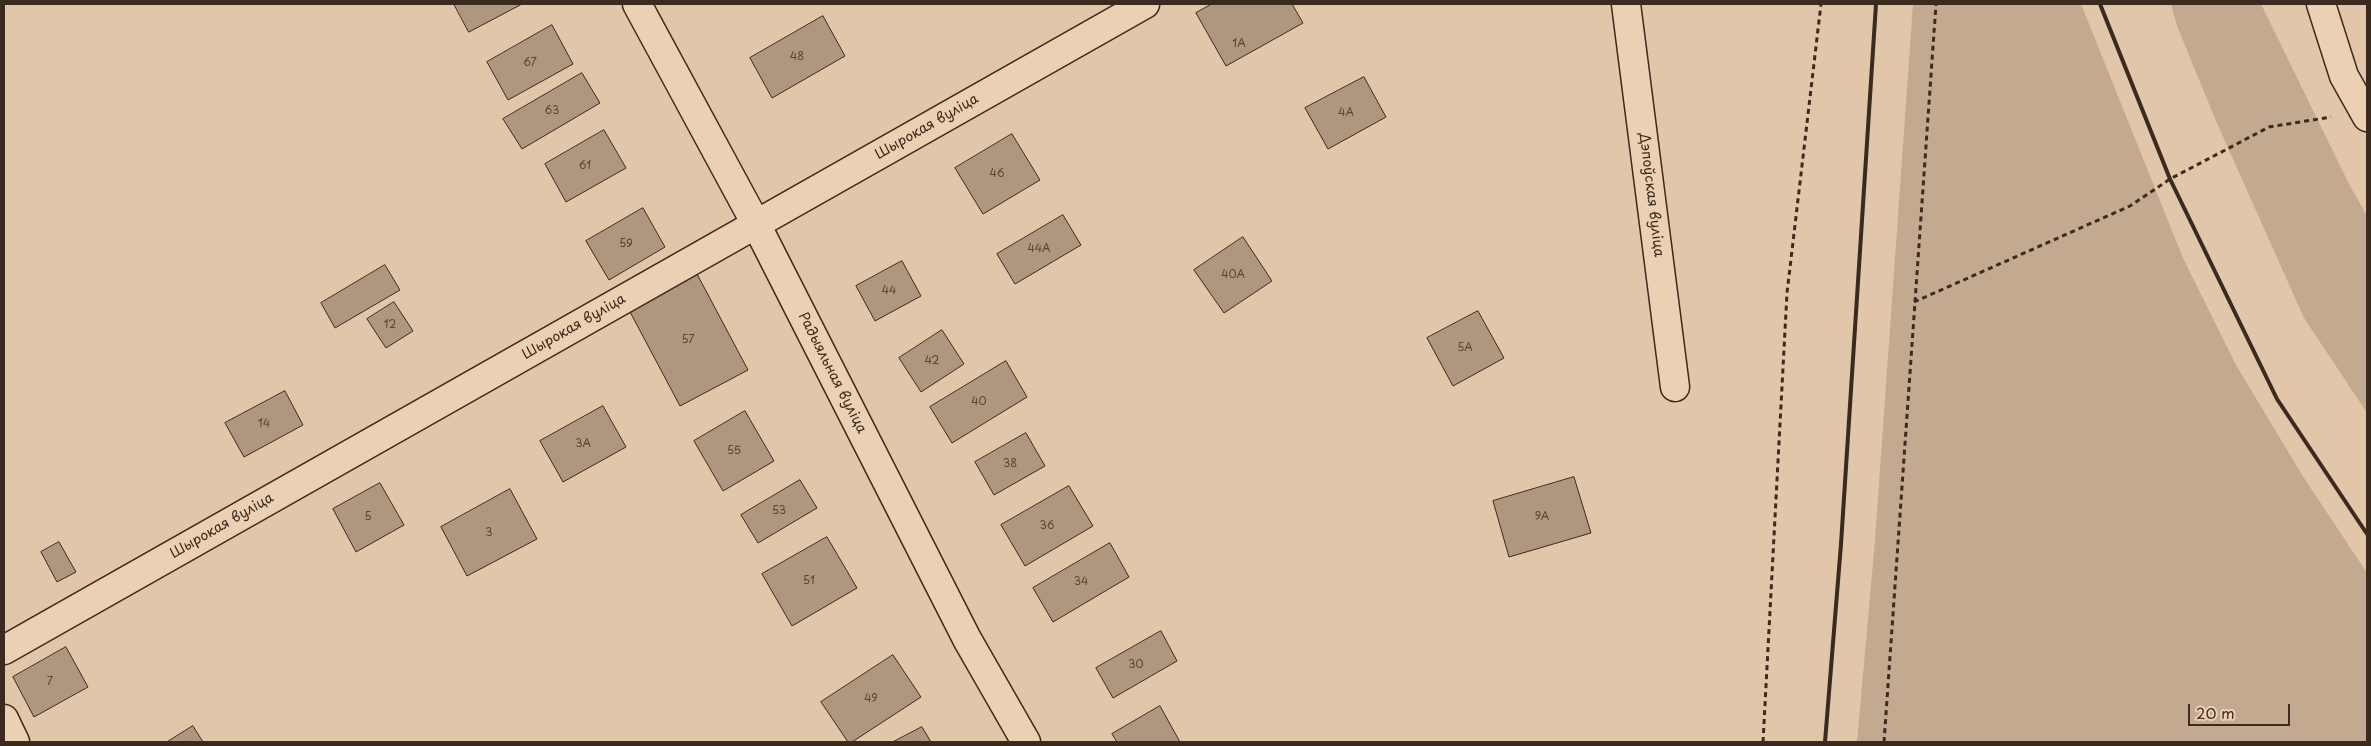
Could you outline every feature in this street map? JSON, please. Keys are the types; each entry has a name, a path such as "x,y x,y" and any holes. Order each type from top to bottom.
{"street":[{"name":"Радыяльная вуліца","path":"637,4 756,224 967,639 1026,742"},
{"name":"Шырокая вуліца","path":"4,650 1145,4"},
{"name":"Дэпоўская вуліца","path":"1626,4 1675,387"},
{"path":"2321,4 2344,76 2366,113"},
{"path":"4,719 15,742"}],"path":[{"path":"1763,742 1787,293 1821,4"},
{"path":"1884,742 1936,4"},
{"path":"1914,302 2130,206 2170,179 2270,127 2366,113"}],"shaded area":[{"path":"1913,4 2081,4 2183,258 2236,365 2304,478 2367,573 2367,742 1857,742 1875,540"},
{"path":"2171,4 2261,4 2349,184 2367,216 2367,413 2304,318 2216,121 2177,26"}],"building":[{"path":"454,4 522,4 469,32"},
{"path":"1212,4 1292,4 1303,23 1226,66 1196,13"},
{"path":"823,16 845,56 772,98 750,58"},
{"path":"552,25 573,64 508,100 487,62"},
{"path":"582,73 600,103 522,149 503,119"},
{"path":"1364,77 1386,117 1328,149 1305,108"},
{"path":"604,130 626,168 566,202 545,164"},
{"path":"1012,134 1040,180 983,214 955,168"},
{"path":"643,208 665,247 609,280 586,241"},
{"path":"1063,215 1081,245 1015,284 997,254"},
{"path":"1243,237 1272,281 1224,313 1194,270"},
{"path":"902,261 921,296 875,321 856,286"},
{"path":"385,265 400,290 335,328 321,303"},
{"path":"697,274 748,370 680,406 629,310"},
{"path":"394,302 413,331 386,348 367,319"},
{"path":"1478,311 1504,358 1453,386 1427,338"},
{"path":"942,330 964,364 921,392 899,358"},
{"path":"1006,361 1027,397 952,443 930,407"},
{"path":"285,391 303,425 244,457 225,423"},
{"path":"603,406 626,447 563,482 540,441"},
{"path":"745,411 774,461 723,491 694,441"},
{"path":"1026,433 1045,466 994,495 975,462"},
{"path":"1574,477 1591,533 1509,557 1493,501"},
{"path":"800,480 817,508 758,543 741,515"},
{"path":"380,483 404,525 356,552 333,509"},
{"path":"1069,486 1093,526 1025,566 1001,525"},
{"path":"510,489 537,539 467,576 441,527"},
{"path":"827,537 857,588 792,626 762,574"},
{"path":"59,542 76,572 57,582 41,552"},
{"path":"1110,543 1129,577 1053,622 1033,588"},
{"path":"1161,631 1177,661 1113,698 1096,668"},
{"path":"66,647 88,687 34,717 13,677"},
{"path":"893,655 921,697 852,742 848,742 821,702"},
{"path":"1160,706 1180,742 1117,742 1112,734"},
{"path":"193,726 203,742 167,742"},
{"path":"922,727 931,742 893,742"}],"railway":[{"path":"1825,742 1841,544 1876,4"},
{"path":"2100,4 2170,179 2277,399 2367,534"}]}
